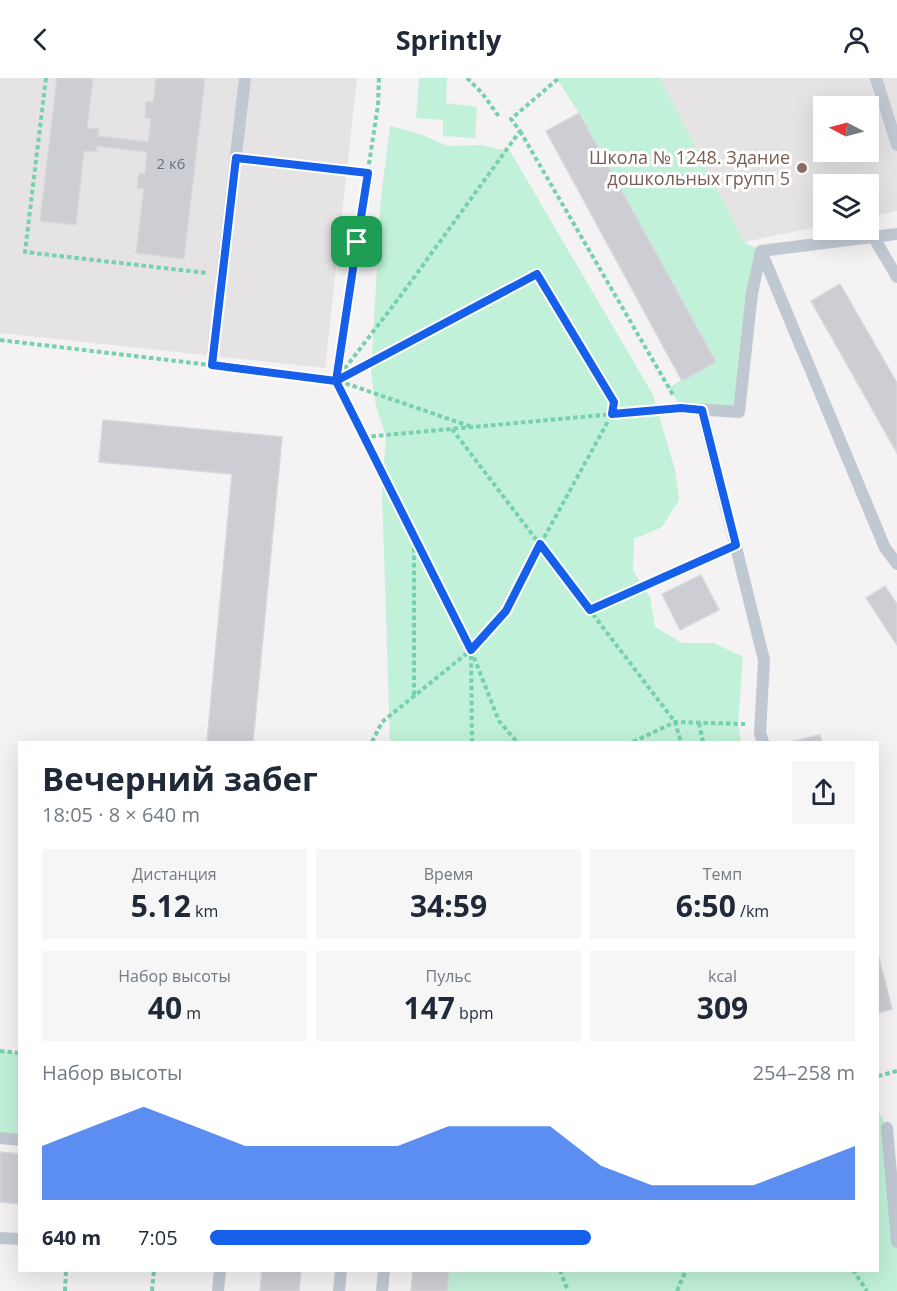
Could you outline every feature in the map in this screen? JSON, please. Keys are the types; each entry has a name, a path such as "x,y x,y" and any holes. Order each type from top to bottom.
{"lane":[{"path":"222,275 245,78"},
{"path":"876,78 897,145"},
{"path":"879,237 897,234"},
{"path":"762,251 857,240"},
{"path":"875,240 897,277"},
{"path":"681,408 739,412 752,293 762,251"},
{"path":"762,251 885,548 897,564"},
{"path":"702,410 764,660 760,725 763,741"},
{"path":"887,1128 897,1242"},
{"path":"0,1138 18,1140"},
{"path":"0,1238 18,1239"},
{"path":"218,1291 220,1272"},
{"path":"339,1291 341,1272"},
{"path":"382,1291 384,1272"}],"path":[{"path":"45,78 25,252 222,275 212,365"},
{"path":"379,78 378,105 336,381 471,650 499,721 517,741"},
{"path":"467,78 482,93 500,118"},
{"path":"364,437 681,408 511,119 559,78"},
{"path":"336,381 520,131"},
{"path":"236,158 368,173"},
{"path":"336,381 537,274 614,402 612,414 540,544 506,611 471,650 382,722 372,741"},
{"path":"0,340 336,381 472,427"},
{"path":"451,429 675,722 681,741"},
{"path":"414,535 414,696"},
{"path":"590,610 736,545"},
{"path":"471,650 472,741"},
{"path":"635,741 675,722 760,725"},
{"path":"699,723 703,741"},
{"path":"0,1052 18,1053"},
{"path":"879,1077 897,1071"},
{"path":"64,1291 66,1272"},
{"path":"152,1291 153,1272"},
{"path":"561,1272 568,1291"},
{"path":"676,1290 685,1272"},
{"path":"854,1272 867,1291"}],"shaded area":[{"path":"0,78 357,78 325,368 0,333"},
{"name":"Школа № 1248. Здание дошкольных групп 5","path":"660,78 897,78 897,211 879,215 879,174 813,174 813,228 744,242"}],"green space":[{"path":"419,78 447,78 446,103 477,107 475,138 443,136 443,120 416,118"},
{"path":"660,78 744,242 761,251 739,412 681,408 669,387 716,362 579,113 557,79"},
{"path":"390,126 420,134 448,146 479,145 510,151 653,395 675,470 679,500 662,527 634,539 633,571 650,597 655,627 682,643 714,643 743,657 738,723 741,741 390,741 382,491 386,436 376,406 371,373 381,198"},
{"path":"0,1051 18,1053 18,1140 0,1138"},
{"path":"879,1112 887,1128 897,1242 897,1291 447,1291 449,1272 879,1272"}],"building":[{"path":"57,78 93,78 87,128 99,129 98,136 148,142 151,119 145,118 146,102 153,102 156,78 205,78 184,259 136,253 144,189 137,188 139,173 145,174 147,152 97,146 97,152 84,151 76,225 40,221"},
{"path":"579,113 716,362 682,381 546,131"},
{"path":"840,284 897,383 897,453 811,301"},
{"path":"103,420 282,437 253,741 207,741 232,474 99,462"},
{"path":"701,575 719,610 680,630 662,594"},
{"path":"885,586 897,604 897,645 866,598"},
{"path":"820,735 822,741 794,741"},
{"path":"879,958 892,1009 879,1013"},
{"path":"0,1152 18,1154 18,1204 0,1202"},
{"path":"262,1272 301,1272 299,1291 260,1291"},
{"path":"413,1272 449,1272 447,1291 411,1291"}],"place":[{"name":"Школа № 1248. Здание дошкольных групп 5","path":"802,168"}],"route":[{"path":"357,242 336,381 471,650 506,611 540,544 590,610 736,545 702,410 681,408 612,414 614,402 537,274 336,381 212,365 236,158 368,173 357,242"}]}
